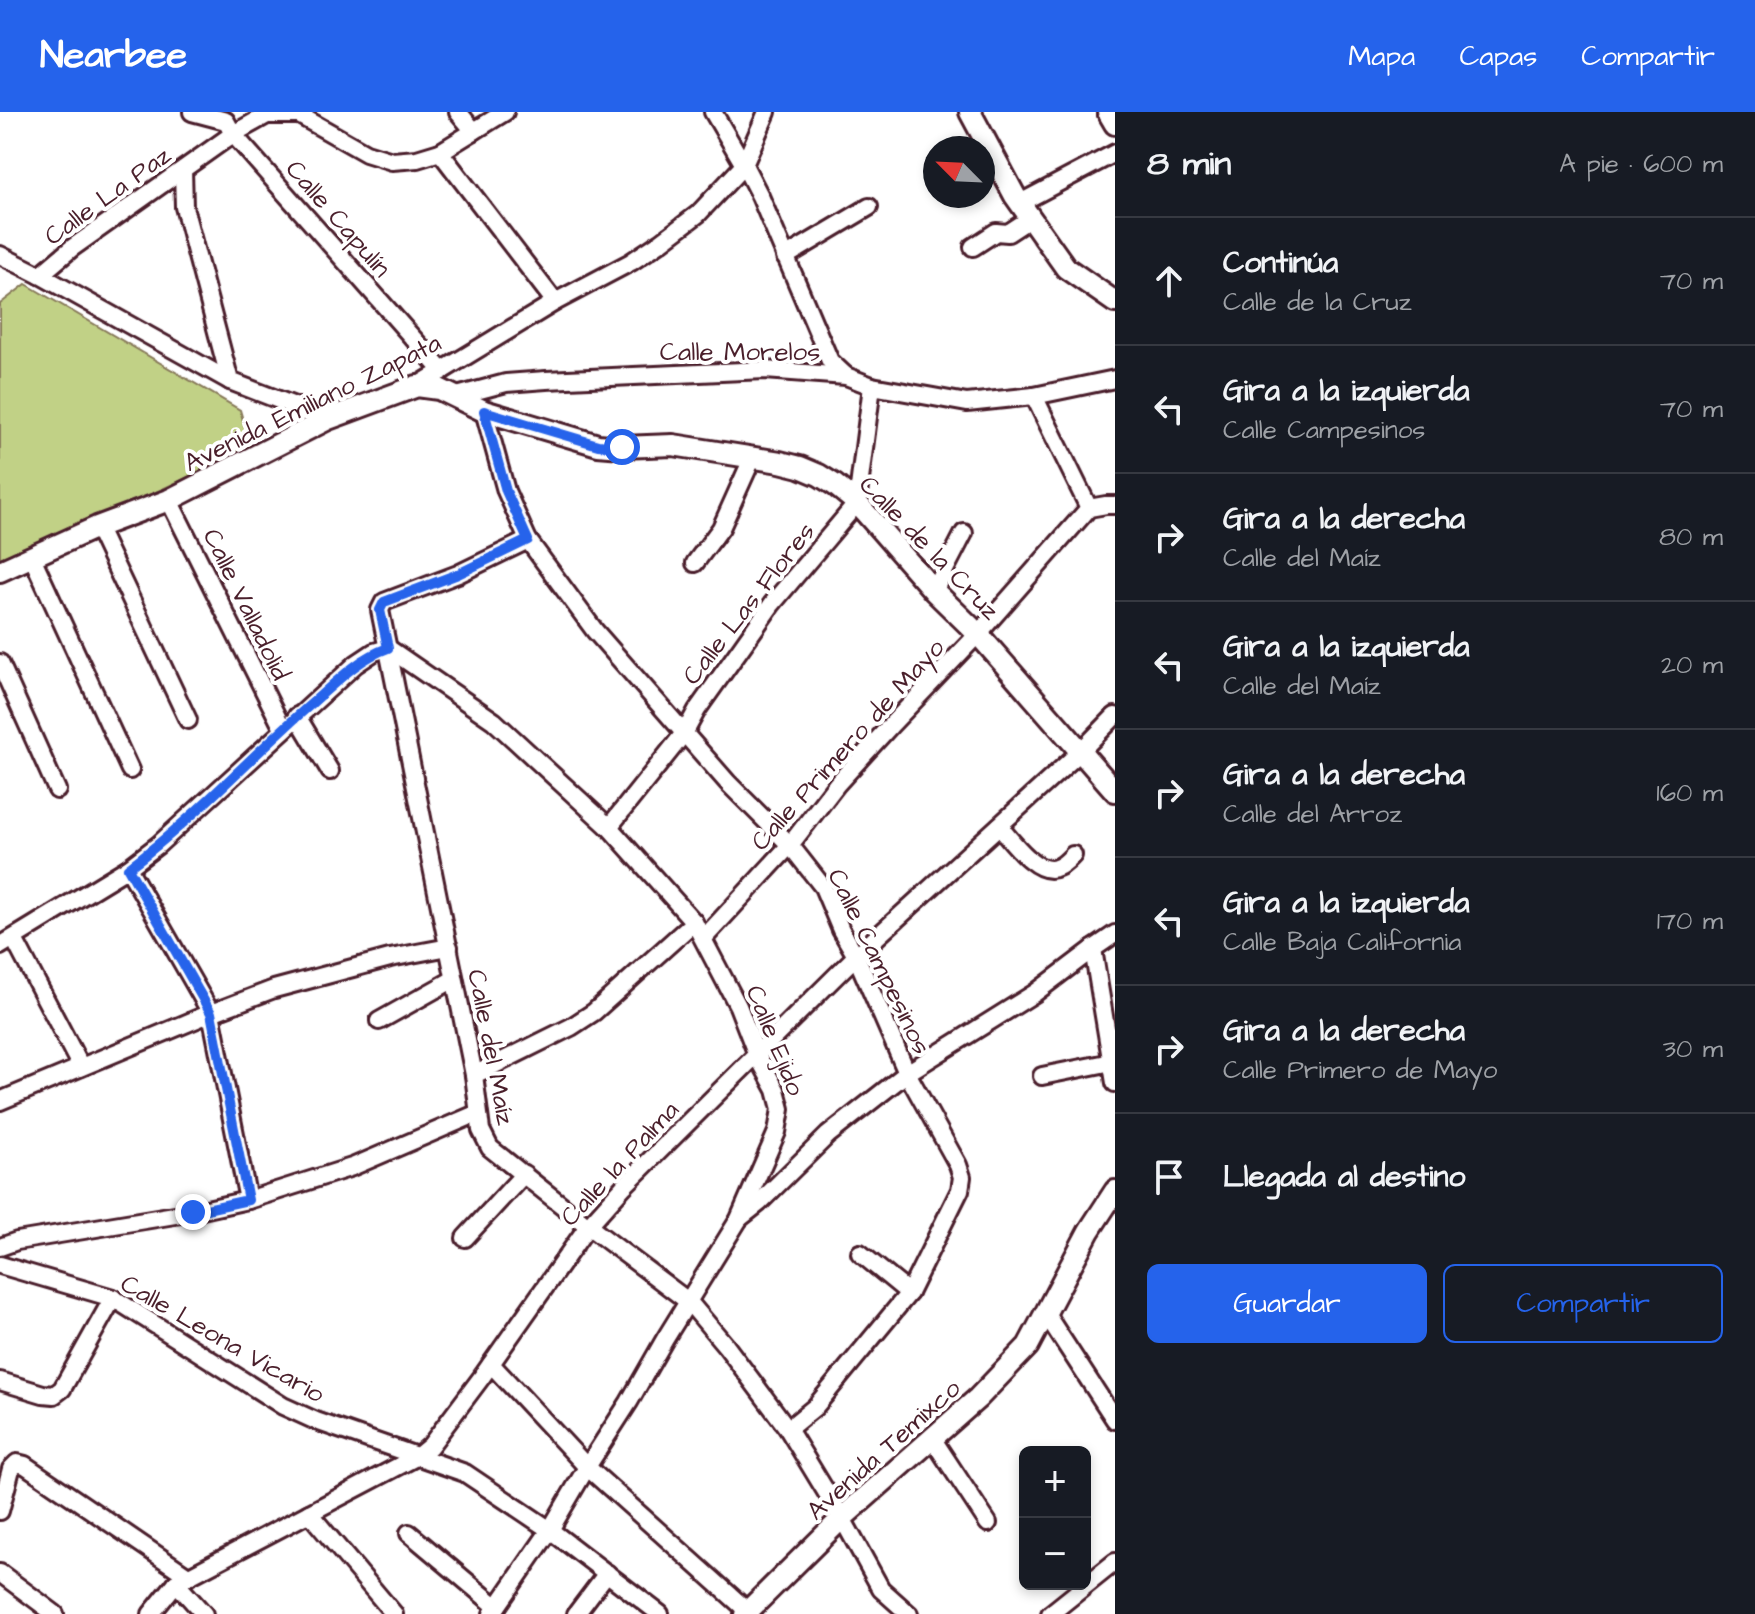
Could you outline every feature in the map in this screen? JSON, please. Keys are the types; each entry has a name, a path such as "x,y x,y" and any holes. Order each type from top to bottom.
{"main road":[{"path":"970,112 1025,210 1066,268 1115,302"},
{"path":"1108,112 1115,124"},
{"name":"Calle de la Cruz","path":"417,386 439,389 484,411 598,445 673,445 800,467 835,485 857,503 934,591 978,634 1115,791"},
{"name":"Avenida Emiliano Zapata","path":"0,571 97,527 169,500 328,419 417,386"},
{"name":"Avenida Temixco","path":"748,1613 842,1518 978,1398 1028,1346 1089,1231 1115,1191"}],"street":[{"path":"192,112 226,122"},
{"path":"458,112 474,131"},
{"name":"Calle La Paz","path":"40,275 72,248 183,170 226,122 267,115 299,115 366,153 392,161 417,159 440,152 505,112"},
{"path":"713,112 760,196 830,361 846,376"},
{"path":"744,165 767,112"},
{"name":"Calle Capulín","path":"226,122 442,371"},
{"path":"440,152 555,302"},
{"path":"973,247 996,232 1008,233 1025,210 1115,153"},
{"name":"Avenida Emiliano Zapata","path":"417,386 661,242 698,214 744,165"},
{"path":"183,170 184,207 230,381"},
{"path":"785,257 869,207"},
{"path":"0,255 230,381 328,419"},
{"name":"Calle Morelos","path":"457,396 506,383 765,370 846,376 872,386 967,403 1034,396 1115,379"},
{"path":"857,503 872,386"},
{"path":"1034,396 1089,508 1115,505"},
{"name":"Calle Campesinos","path":"484,411 506,491 528,540 595,631 728,783 790,845 823,887 907,1073 962,1177 960,1190 909,1293 815,1407 788,1429"},
{"path":"695,563 721,528 752,459"},
{"name":"Calle Valladolid","path":"169,500 283,729"},
{"name":"Calle Las Flores","path":"609,827 685,732 697,710 772,604 857,503"},
{"name":"Calle Primero de Mayo","path":"704,938 790,845 837,784 978,634 1089,508"},
{"path":"97,527 188,720"},
{"path":"934,591 964,533"},
{"name":"Calle del Maíz","path":"528,540 458,574 384,602 380,610 474,1075 481,1130 490,1148 689,1302 788,1429 881,1589 909,1614"},
{"path":"32,557 130,770"},
{"path":"81,1067 7,942 128,868 158,845 356,664 374,652 388,648"},
{"name":"Calle Ejido","path":"388,648 494,721 609,827 694,922 738,1006 757,1055 776,1090 781,1109 777,1132 739,1219 550,1530 494,1611"},
{"path":"0,663 57,790"},
{"path":"297,716 330,771"},
{"name":"Calle la Palma","path":"151,1614 182,1580 418,1456 430,1446 588,1226 624,1186 856,956 1080,752 1115,716"},
{"path":"999,826 1035,864 1047,870 1057,868 1073,855"},
{"path":"128,868 211,1013 248,1200"},
{"path":"474,1075 571,1027 594,1012 694,922"},
{"path":"739,1219 828,1135 907,1073 1035,993 1115,934"},
{"path":"0,1101 274,989 390,958 449,947"},
{"path":"1093,949 1115,1083"},
{"path":"379,1021 454,979"},
{"path":"1042,1076 1112,1062"},
{"path":"0,1247 17,1241 248,1200 352,1167 478,1113"},
{"path":"465,1238 524,1174"},
{"path":"860,1253 909,1293"},
{"name":"Calle Leona Vicario","path":"0,1265 113,1298 283,1406 316,1421 465,1473 550,1530 660,1614"},
{"path":"0,1381 54,1395 62,1389 113,1298"},
{"path":"1046,1314 1115,1420"},
{"path":"491,1364 587,1467 748,1613"},
{"path":"932,1438 988,1523"},
{"path":"0,1508 11,1469 17,1463 25,1465 182,1580 204,1614"},
{"path":"309,1513 394,1614"},
{"path":"409,1533 494,1611"},
{"path":"1050,1614 1115,1562"},
{"path":"0,1573 55,1614"},
{"path":"576,1614 607,1573"}],"green space":[{"path":"26,284 240,410 251,448 0,564 0,304"}],"route":[{"path":"193,1212 248,1200 211,1013 128,868 158,845 356,664 374,652 388,648 380,610 384,602 458,574 528,540 506,491 484,411 598,445 622,447"}]}
